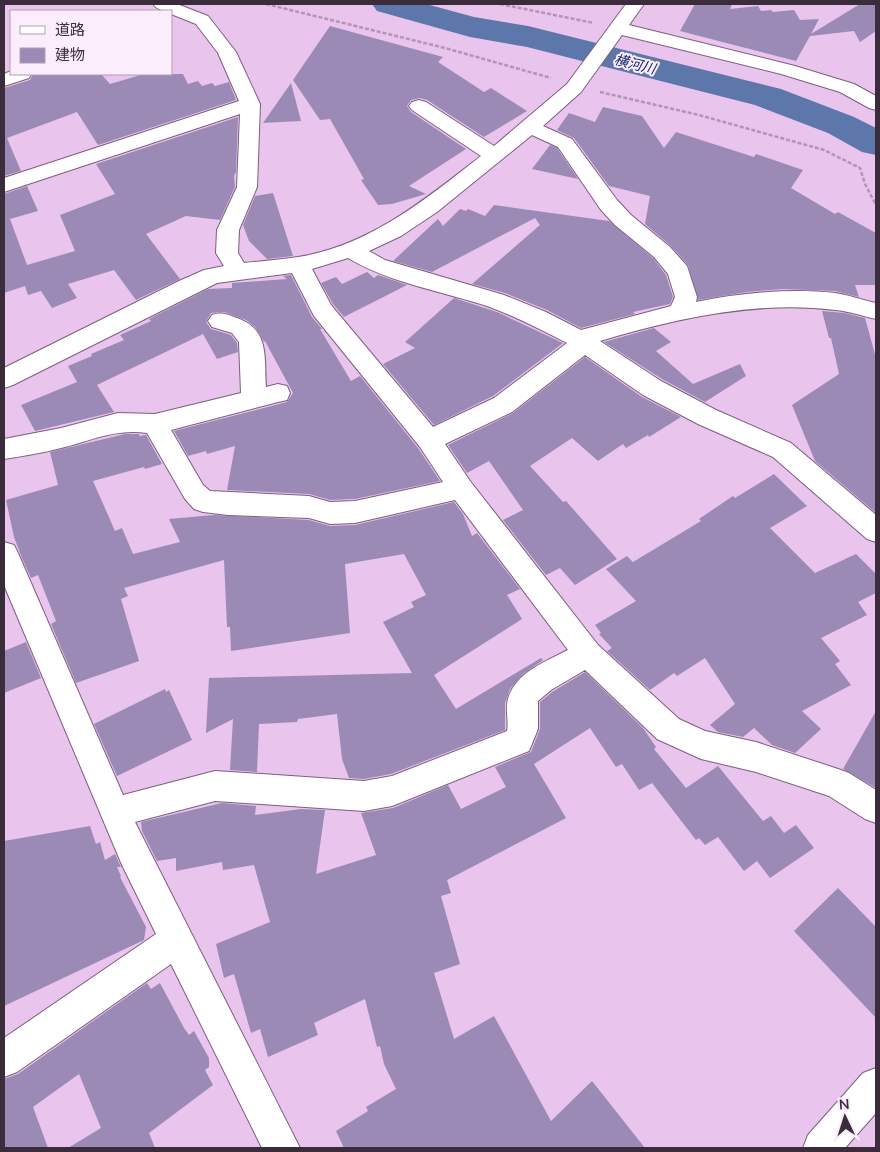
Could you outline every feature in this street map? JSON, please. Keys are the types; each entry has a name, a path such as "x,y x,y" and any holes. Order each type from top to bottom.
{"street":[{"path":"162,4 202,20 226,52 250,104 247,187 228,230 227,253 238,271"},
{"path":"4,379 212,276 238,271 300,265 351,250 393,231 429,208 530,127 575,85 635,4"},
{"path":"617,28 788,70 847,88 876,104"},
{"path":"4,80 19,75"},
{"path":"4,185 250,104"},
{"path":"419,106 494,155"},
{"path":"530,127 565,143 609,205 623,220 662,252 678,271 686,297 681,312"},
{"path":"351,250 377,265 496,301 538,318 581,341 652,388 707,417 782,450 876,531"},
{"path":"300,265 322,310 430,440 461,488 588,654 668,729 701,745 756,757 838,784 876,808"},
{"path":"430,440 503,405 581,341 681,312 746,301 833,301 876,311"},
{"path":"220,321 240,327 251,340 254,399"},
{"path":"4,449 61,437 110,422 137,421 155,424 278,393"},
{"path":"155,424 194,492 203,501 309,506 330,513 355,512 461,488"},
{"path":"4,553 133,854 282,1148"},
{"path":"116,812 215,786 364,796 392,791 518,740 524,730 523,698 530,688 588,654"},
{"path":"4,1059 176,940"},
{"path":"821,1148 876,1086"}],"path":[{"path":"266,4 427,45 477,55 575,85 824,150 860,168 865,184 876,205"},
{"path":"500,4 617,28"}],"building":[{"path":"695,4 732,4 730,9 758,6 761,11 771,10 773,12 794,10 800,20 819,19 811,34 860,4 876,4 876,31 860,42 854,31 810,36 796,61 680,31"},
{"path":"330,26 443,57 438,62 484,92 491,88 527,111 484,137 427,100 420,98 411,100 407,106 411,112 466,149 409,186 426,194 392,204 378,205 361,180 364,179 330,119 320,120 293,80"},
{"path":"183,74 188,84 198,81 202,86 212,83 215,86 229,82 236,100 98,145 77,112 7,138 21,171 4,176 4,88 30,80 32,75 102,75 110,84 141,75"},
{"path":"291,83 301,121 263,123"},
{"path":"603,107 642,116 664,148 676,132 754,157 756,154 803,170 791,188 835,214 838,212 876,233 876,285 855,285 859,297 835,291 782,289 747,292 698,300 688,265 671,246 645,224 650,196 609,186 574,138 557,130 569,113 595,122"},
{"path":"238,117 235,187 220,220 186,216 146,234 180,279 136,300 114,270 68,284 77,298 52,308 41,291 28,295 25,286 4,293 4,194 27,186 38,211 10,219 27,265 75,251 60,215 115,194 96,164"},
{"path":"550,145 557,148 578,179 532,169"},
{"path":"273,193 293,256 267,259 249,241 243,225 255,196"},
{"path":"494,205 609,221 653,258 666,275 673,297 670,304 633,312 635,314 581,328 547,310 505,293 472,284 540,225 535,218 432,272 393,261 438,219 443,226 460,209 466,211 468,209 485,216"},
{"path":"367,272 374,278 378,275 407,285 344,317 333,304 321,283 336,277 342,284"},
{"path":"291,275 312,317 322,329 320,329 351,381 360,376 418,448 440,481 355,499 330,500 309,494 227,490 235,446 207,454 206,451 188,456 174,431 287,402 293,393 265,341 255,327 246,320 224,312 211,313 206,322 211,329 231,335 237,343 238,352 217,359 203,334 97,385 114,412 35,431 21,405 77,382 68,366 124,340 120,335 151,321 149,319 208,289 232,288 232,283 287,279 283,276"},
{"path":"454,298 497,312 563,343 493,396 434,425 383,364 415,348 405,342"},
{"path":"822,311 845,313 865,318 876,358 876,513 815,461 792,405 839,374 831,338 829,338"},
{"path":"654,328 671,342 656,351 693,384 740,364 746,376 705,402 662,379 604,342"},
{"path":"585,357 642,397 681,417 649,437 648,435 626,448 623,444 598,461 572,438 530,466 563,502 566,501 617,559 575,585 560,568 546,575 503,520 523,510 489,461 467,473 448,445 513,413"},
{"path":"125,434 146,435 162,464 93,481 115,531 122,528 133,554 180,542 169,519 214,515 309,520 330,526 355,525 454,502 463,514 472,536 477,533 520,589 507,595 522,619 434,675 456,709 541,658 543,660 523,674 510,689 505,703 505,730 391,774 364,779 349,778 342,759 337,714 298,719 297,722 259,724 257,772 230,770 233,719 206,733 209,678 412,673 383,622 414,607 411,602 426,595 404,554 345,564 350,633 231,651 230,627 227,627 224,560 124,588 128,596 121,599 139,661 76,683 51,624 56,621 38,575 31,578 22,558 14,537 6,500 58,485 50,452"},
{"path":"774,474 807,506 770,528 815,573 856,554 876,574 876,593 858,602 867,615 821,638 840,661 835,664 851,685 802,711 821,729 795,753 772,745 754,728 743,737 718,732 710,725 735,704 705,658 677,676 674,673 650,690 607,651 612,648 599,634 601,633 595,625 636,601 606,569 627,556 633,562 701,521 699,519 733,496 735,498"},
{"path":"26,642 41,678 4,693 4,651"},
{"path":"585,672 643,728 656,747 654,749 686,788 718,766 763,821 771,816 784,833 796,825 814,848 770,878 757,861 744,871 718,837 705,845 699,838 696,840 652,783 639,790 622,764 616,767 590,728 534,764 566,818 447,880 451,893 441,896 460,964 434,973 454,1039 494,1016 551,1121 592,1081 645,1148 344,1148 336,1131 368,1111 366,1107 396,1089 384,1064 380,1046 377,1047 365,999 314,1023 318,1035 268,1057 260,1029 251,1033 234,974 224,978 216,944 270,922 254,865 223,870 222,862 176,871 176,858 157,861 142,831 141,822 222,803 256,806 255,815 301,809 325,810 316,874 376,855 361,813 393,808 448,785 461,809 506,787 495,767 531,752 540,729 540,702 552,692"},
{"path":"165,689 166,692 169,690 192,740 117,776 94,724"},
{"path":"876,711 876,788 843,769"},
{"path":"90,826 96,844 100,842 105,860 115,854 121,867 117,867 120,877 146,927 144,940 4,1006 4,841"},
{"path":"838,888 876,927 876,1018 794,931"},
{"path":"147,983 151,989 160,983 184,1028 189,1035 194,1031 209,1058 209,1067 205,1070 213,1085 149,1133 155,1148 68,1148 101,1128 79,1074 33,1107 48,1148 4,1148 4,1079 18,1074"}],"waterway":[{"name":"横河川","path":"389,4 470,27 528,37 768,97 841,125 876,143"}]}
